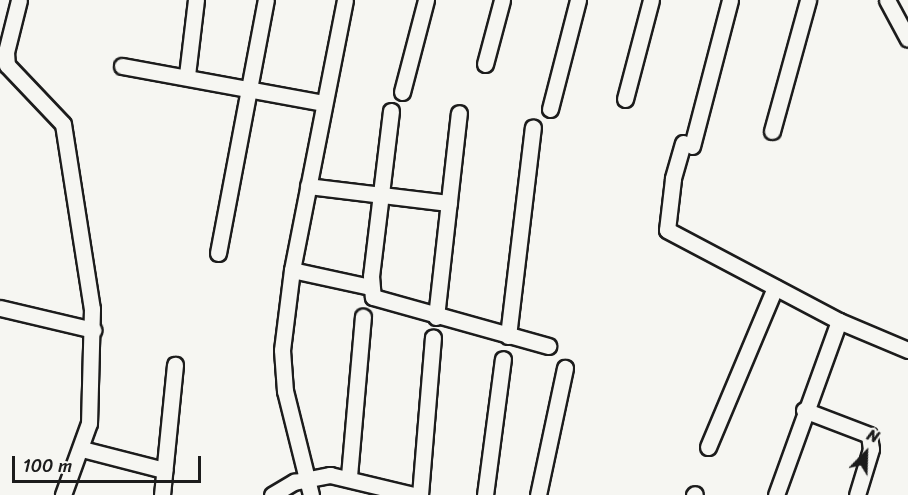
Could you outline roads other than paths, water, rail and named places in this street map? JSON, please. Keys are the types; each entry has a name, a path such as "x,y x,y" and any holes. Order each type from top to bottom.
{"street":[{"path":"18,0 6,52 6,65 63,124 93,330 93,385 82,450 63,495"},
{"path":"187,75 196,0"},
{"path":"218,253 266,0"},
{"path":"310,495 283,372 284,323 292,270 345,0"},
{"path":"402,92 426,0"},
{"path":"485,64 502,0"},
{"path":"550,109 578,0"},
{"path":"625,99 651,0"},
{"path":"730,0 688,145 673,179 667,230 839,321 908,350"},
{"path":"772,131 808,0"},
{"path":"887,0 908,39"},
{"path":"122,66 187,75 324,103"},
{"path":"391,111 369,287 376,300 548,346"},
{"path":"436,317 459,113"},
{"path":"507,336 533,127"},
{"path":"308,186 449,203"},
{"path":"292,270 369,287"},
{"path":"708,447 775,288"},
{"path":"0,308 93,330"},
{"path":"349,476 363,317"},
{"path":"776,495 804,410 839,321"},
{"path":"420,495 433,338"},
{"path":"485,495 503,359"},
{"path":"162,495 175,365"},
{"path":"538,495 565,368"},
{"path":"804,410 869,435 871,449 857,495"},
{"path":"82,450 164,470"},
{"path":"275,493 307,478 349,476 414,495"}]}
